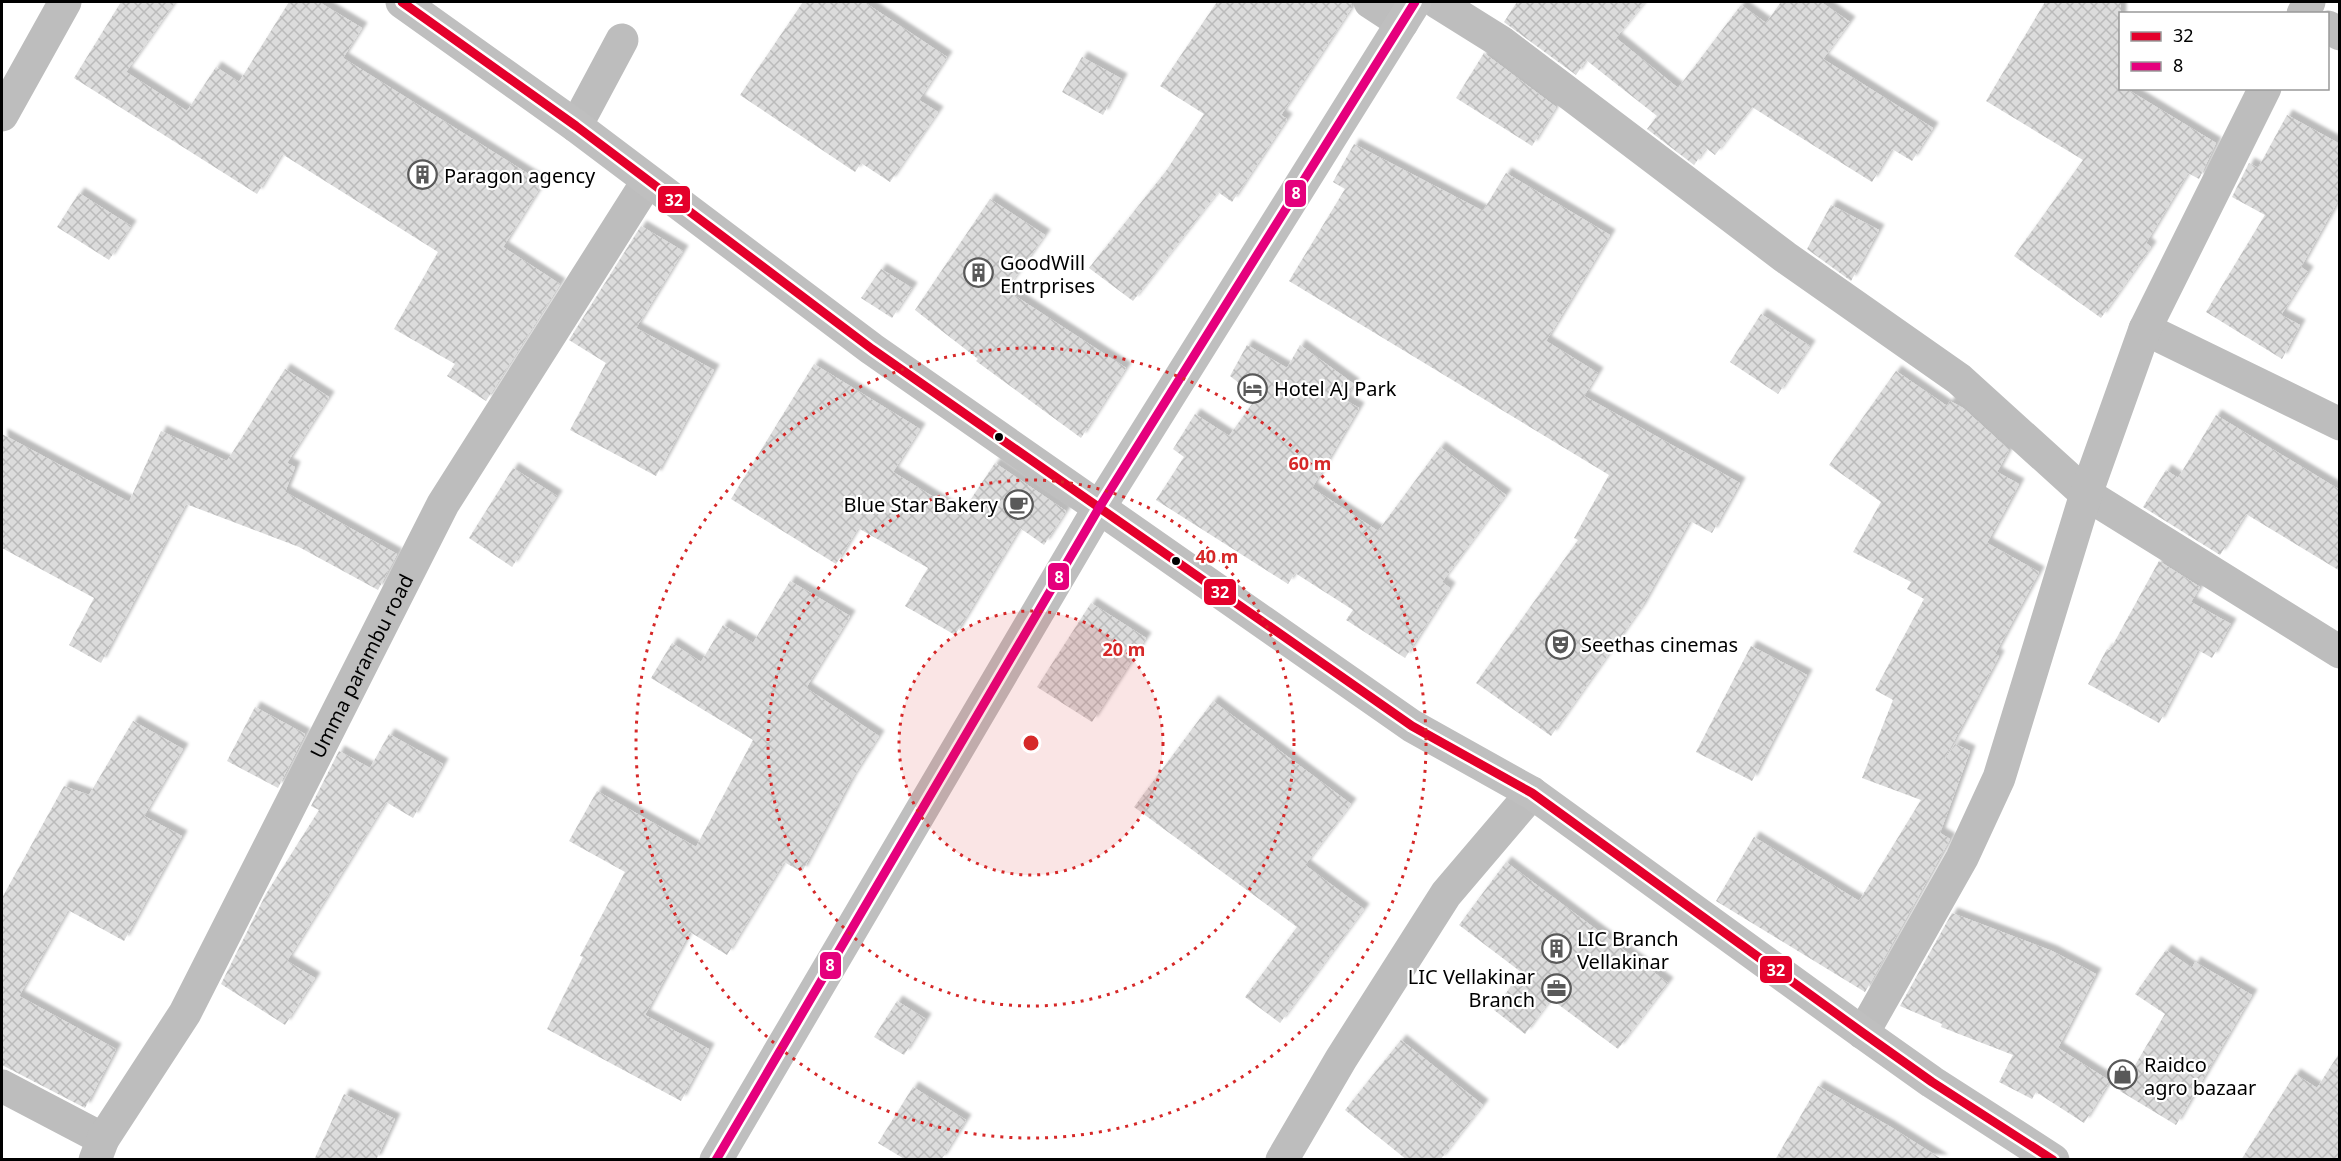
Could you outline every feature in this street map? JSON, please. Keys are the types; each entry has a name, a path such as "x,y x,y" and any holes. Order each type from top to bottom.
{"main road":[{"path":"402,2 576,126 647,182 872,349 1412,726 1532,793 1863,1034 1932,1082 2053,1160"},
{"path":"716,1160 1099,508 1409,12"}],"street":[{"path":"2,115 65,2"},
{"path":"1370,2 1409,12"},
{"path":"1437,2 1501,42 1785,257 1959,379 2086,494 2340,652"},
{"path":"576,126 622,40"},
{"path":"1863,1034 1962,858 1999,778 2086,494 2145,329 2264,90"},
{"name":"Umma parambu road","path":"99,1149 185,1013 443,504 647,182"},
{"path":"2145,329 2340,424"},
{"path":"1282,1160 1341,1059 1446,894 1532,793"},
{"path":"2,1086 99,1149"}],"building":[{"path":"121,2 175,2 126,72 187,111 216,67 239,82 289,2 319,2 362,28 343,58 543,183 503,247 560,284 486,401 447,376 455,364 394,329 438,252 282,154 257,194 74,78"},
{"path":"803,2 864,2 947,57 919,100 938,112 890,182 861,163 855,172 740,95"},
{"path":"1217,2 1351,2 1352,7 1281,115 1287,119 1232,202 1218,192 1133,301 1089,268 1166,171 1204,114 1160,86"},
{"path":"1517,2 1645,2 1616,38 1678,88 1741,5 1766,23 1781,2 1821,2 1850,22 1823,59 1933,128 1912,161 1892,149 1872,182 1752,107 1715,155 1706,148 1694,165 1647,129 1657,116 1586,60 1576,75 1504,22"},
{"path":"2045,2 2121,2 2119,90 2128,90 2216,143 2199,179 2188,173 2146,243 2151,247 2101,318 2014,256 2083,160 1986,101"},
{"path":"1484,53 1556,107 1532,146 1456,98"},
{"path":"1082,57 1122,79 1103,115 1062,92"},
{"path":"2287,115 2340,144 2340,197 2301,267 2308,272 2281,315 2300,325 2282,359 2206,312 2265,215 2232,197 2249,163 2258,168"},
{"path":"1354,144 1483,211 1506,173 1610,235 1546,341 1598,373 1584,396 1740,483 1712,533 1690,521 1641,608 1551,736 1476,683 1578,540 1574,538 1609,475 1289,281 1345,189 1333,182"},
{"path":"79,193 131,226 109,260 57,227"},
{"path":"990,199 1045,235 1006,290 1126,368 1081,438 976,361 978,359 915,310"},
{"path":"1831,205 1879,230 1851,281 1807,249"},
{"path":"641,226 683,251 636,328 714,370 656,476 570,430 606,363 569,340"},
{"path":"881,269 912,288 892,318 861,298"},
{"path":"1761,314 1810,346 1778,394 1730,362"},
{"path":"1247,345 1287,368 1300,345 1354,384 1345,400 1359,408 1312,488 1378,531 1440,447 1506,495 1442,582 1450,588 1405,658 1346,620 1353,610 1295,573 1288,584 1156,500 1184,457 1173,449 1195,414 1229,436 1257,397 1230,376"},
{"path":"814,364 920,429 893,472 961,514 995,463 1066,511 1044,545 1020,528 955,635 905,606 928,568 858,528 836,564 731,499"},
{"path":"285,369 329,397 287,463 295,467 285,492 397,554 378,590 299,547 186,504 101,663 69,645 94,598 2,548 2,434 129,502 161,431 227,461"},
{"path":"1896,371 1947,406 1950,401 1963,408 2009,450 1997,472 2019,484 1987,543 2039,572 1995,654 1999,656 1940,767 1955,744 1970,751 1940,833 1950,839 1865,992 1716,901 1754,837 1859,901 1921,800 1862,778 1893,700 1875,690 1924,599 1907,589 1911,582 1853,552 1881,502 1829,465"},
{"path":"2216,415 2340,490 2340,571 2246,514 2220,555 2143,507 2166,470 2178,478"},
{"path":"513,468 557,496 512,567 469,538"},
{"path":"2159,561 2200,587 2191,602 2231,624 2212,658 2198,650 2159,723 2088,684 2107,649 2110,650"},
{"path":"790,581 850,616 806,688 879,736 851,780 802,872 784,862 727,955 690,932 645,1015 709,1049 681,1101 547,1029 583,957 580,956 625,872 569,841 597,791 696,847 753,740 651,678 672,643 701,662 723,625 753,643"},
{"path":"1091,603 1146,638 1092,722 1037,687"},
{"path":"1751,646 1807,675 1752,781 1696,752"},
{"path":"1213,701 1351,804 1305,865 1364,909 1280,1023 1245,997 1297,927 1134,807"},
{"path":"255,707 305,734 278,788 227,761"},
{"path":"133,721 183,749 144,816 182,836 124,941 68,910 19,996 116,1049 85,1108 2,1065 2,898 64,786 89,795"},
{"path":"389,734 443,764 413,818 386,802 287,961 315,978 285,1025 221,984 266,894 319,810 311,806 339,751 370,768"},
{"name":"LIC Branch Vellakinar","path":"1506,862 1668,983 1618,1049 1551,999 1525,1034 1494,1010 1521,972 1459,925"},
{"path":"1952,913 2052,951 2096,974 2058,1048 2110,1081 2084,1123 2036,1092 2032,1099 1999,1082 2013,1055 1941,1027 1942,1024 1900,1006"},
{"path":"2166,950 2192,968 2195,962 2252,995 2176,1125 2120,1091 2165,1014 2135,994"},
{"path":"897,1001 926,1019 904,1055 874,1037"},
{"path":"1401,1040 1483,1105 1440,1160 1407,1160 1345,1110"},
{"path":"2340,1052 2340,1160 2241,1160 2295,1074 2317,1088"},
{"path":"1818,1086 1889,1126 1943,1160 1775,1160"},
{"path":"913,1087 966,1120 941,1160 906,1160 878,1143"},
{"path":"344,1094 395,1119 376,1160 314,1160"}],"transit line":[{"name":"32","path":"402,2 576,126 872,349 1412,726 1532,793 1932,1082 2053,1160"},
{"name":"8","path":"716,1160 1099,508 1415,2"}],"place":[{"name":"Paragon agency","path":"423,175"},
{"name":"GoodWill Entrprises","path":"979,273"},
{"name":"Hotel AJ Park","path":"1253,388"},
{"name":"Blue Star Bakery","path":"1019,504"},
{"name":"Seethas cinemas","path":"1560,644"},
{"name":"LIC Branch Vellakinar","path":"1556,949"},
{"name":"LIC Vellakinar Branch","path":"1556,988"},
{"name":"Raidco agro bazaar","path":"2123,1075"}]}
